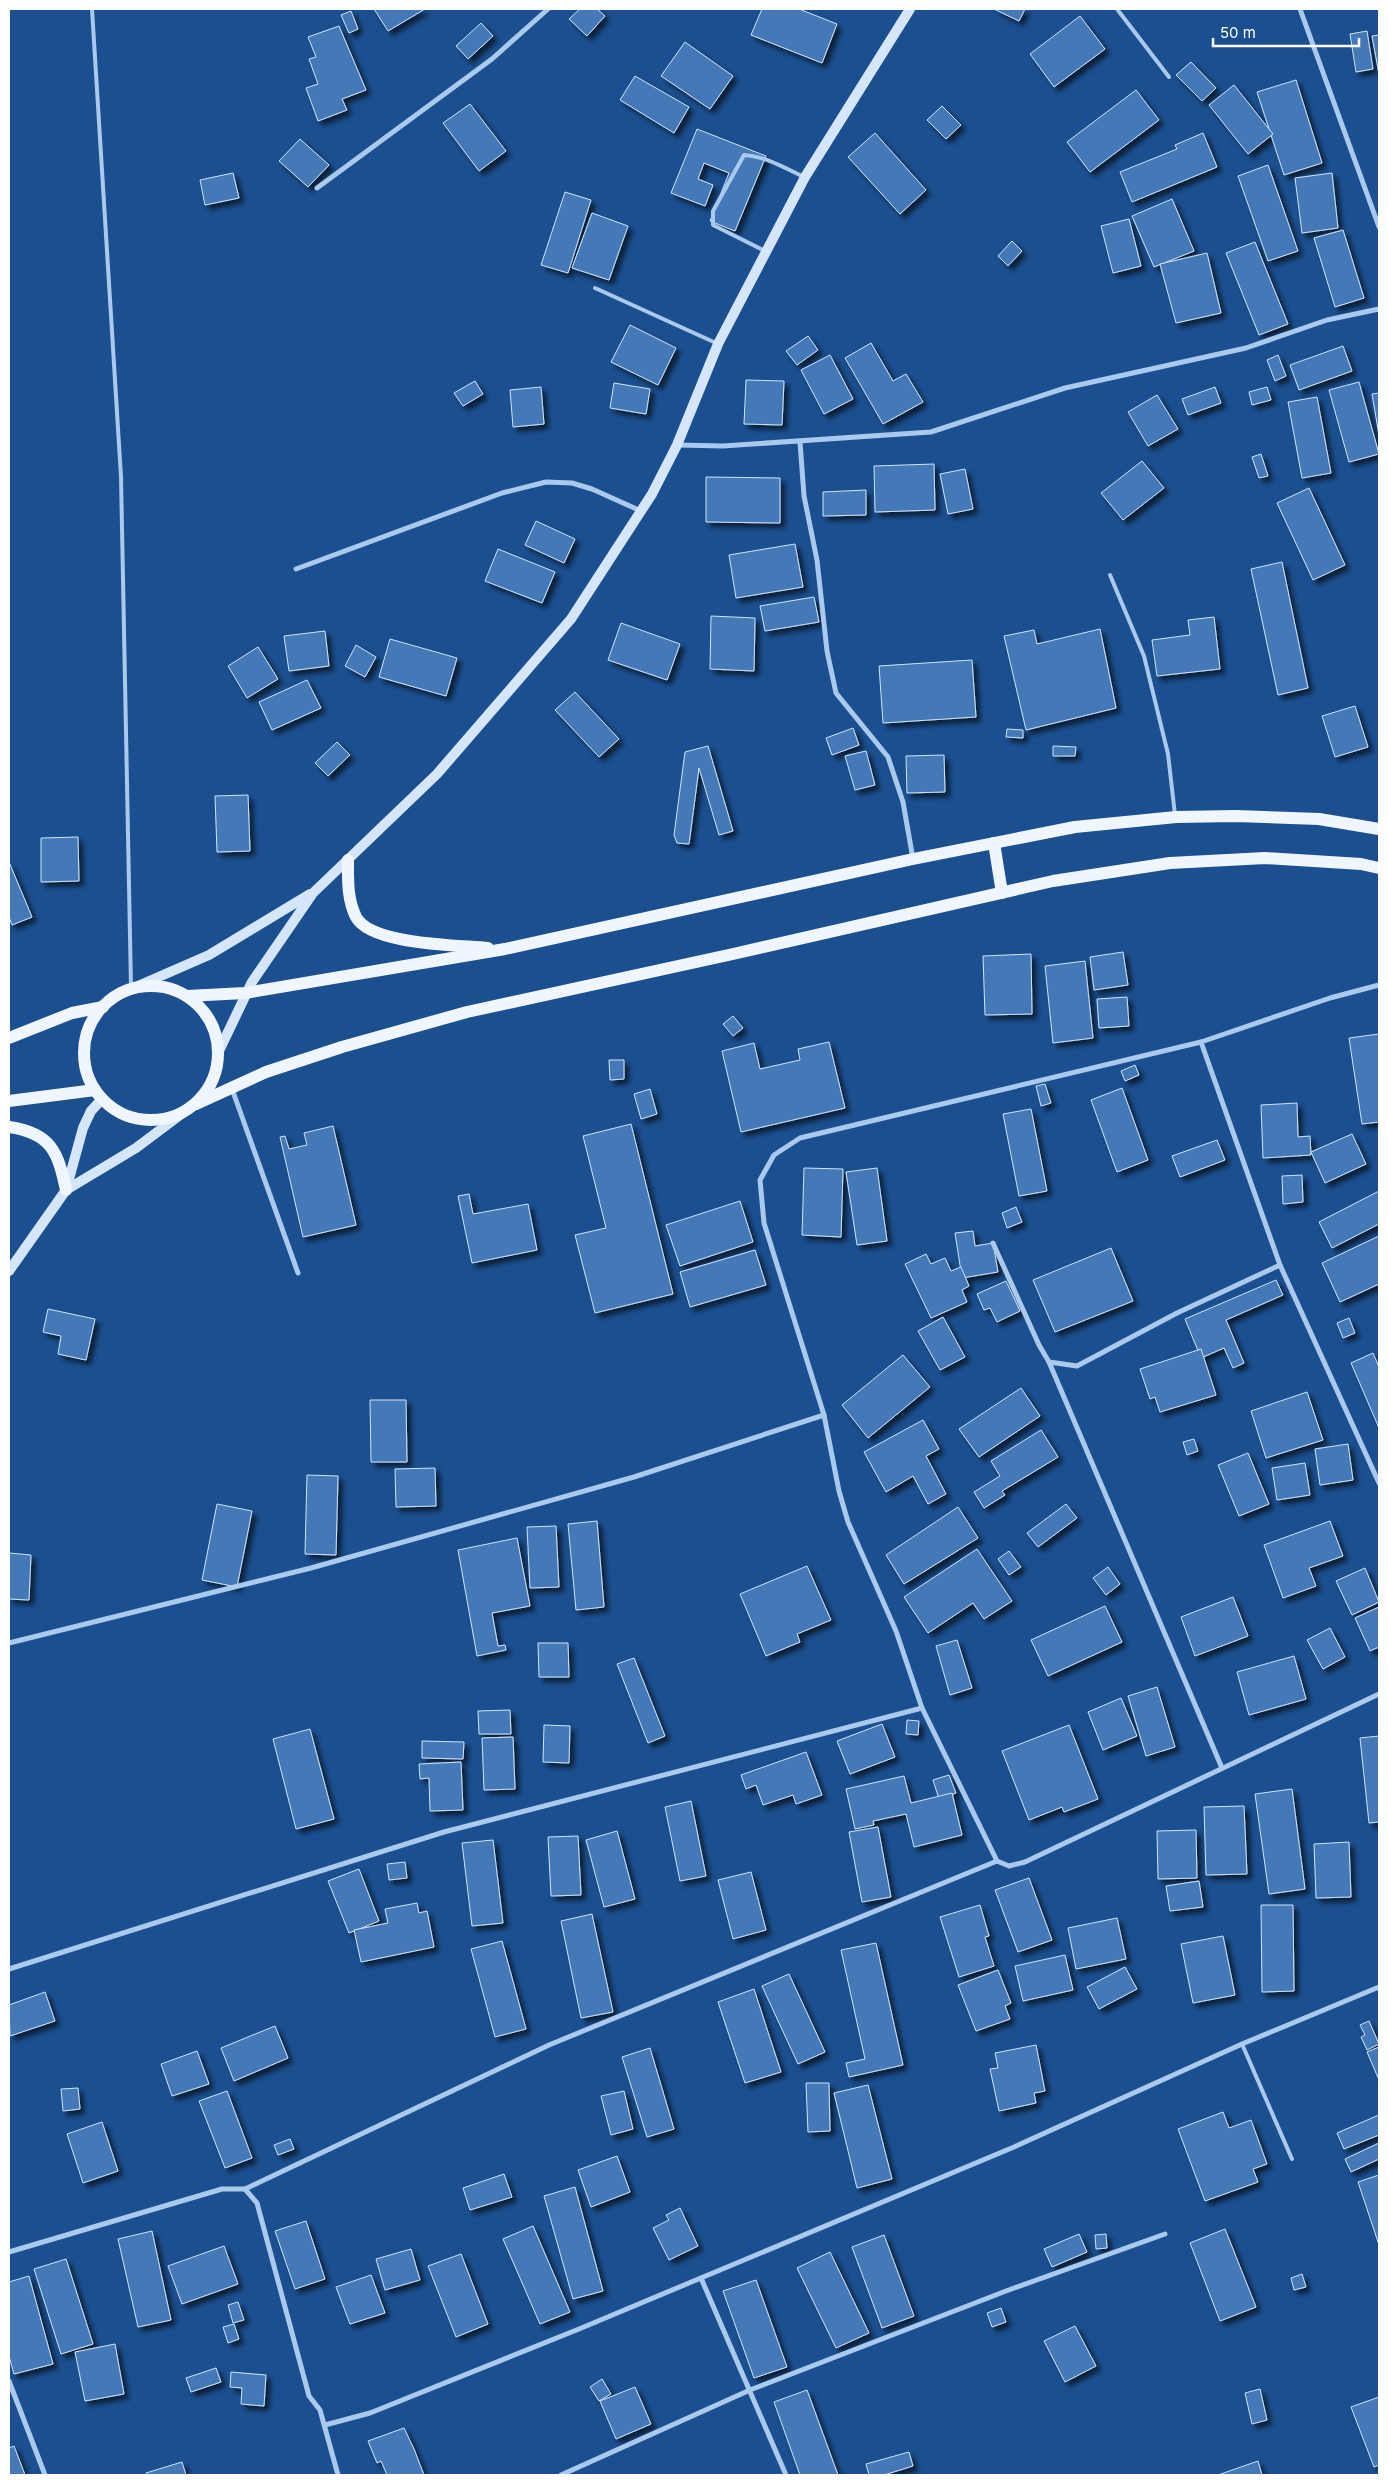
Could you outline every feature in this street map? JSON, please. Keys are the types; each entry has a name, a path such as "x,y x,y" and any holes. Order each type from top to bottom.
{"main road":[{"path":"187,996 245,993 505,949 912,859 1075,827 1176,817 1319,819 1379,829"},
{"path":"994,843 1002,893"},
{"path":"196,1104 209,1089 218,1071 217,1035 211,1020 200,1006 187,996 165,987 154,986 131,989 118,995 102,1007 89,1027 85,1041 86,1069 98,1094 121,1113 151,1121 169,1119 231,1086 266,1072 342,1047 467,1012 1053,881 1170,863 1265,858 1361,864 1379,868"},
{"path":"348,860 349,896 357,918 374,932 434,943 505,949"},
{"path":"9,1038 72,1013 102,1007"},
{"path":"9,1100 98,1094"},
{"path":"9,1127 19,1128 48,1143 59,1158 66,1190"}],"street":[{"path":"316,188 492,59 548,9"},
{"path":"217,1056 245,993 276,944 313,893 437,774 571,619 641,511 676,445 718,344 805,177 910,9"},
{"path":"1300,9 1379,227"},
{"path":"676,445 724,446 931,432 1101,378 1246,348 1326,320 1379,309"},
{"path":"800,442 804,496 817,560 827,651 836,693 888,757 903,802 912,859"},
{"path":"296,569 502,493 546,482 572,483 641,511"},
{"path":"131,989 209,955 313,893"},
{"path":"1379,985 1330,998 1201,1042 800,1138 774,1155 760,1180 764,1223 824,1415 839,1491 848,1522 896,1630 922,1708 997,1860 1009,1866 1025,1862 1379,1694"},
{"path":"1201,1042 1280,1265 1378,1474 1379,1483"},
{"path":"231,1086 298,1272"},
{"path":"9,1271 66,1190 84,1128 98,1094"},
{"path":"66,1190 136,1148 184,1112"},
{"path":"993,1242 1039,1345 1049,1362 1222,1768"},
{"path":"1049,1362 1077,1366 1177,1313 1280,1265"},
{"path":"9,1643 320,1566 634,1477 824,1415"},
{"path":"9,1969 444,1832 922,1708"},
{"path":"9,2252 222,2189 245,2189 549,2045 997,1860"},
{"path":"325,2425 370,2413 701,2278 1014,2147 1242,2044 1379,1987"},
{"path":"245,2189 257,2203 309,2396 320,2410 338,2475"},
{"path":"562,2475 750,2390 1006,2291 1165,2234"},
{"path":"701,2278 786,2475"},
{"path":"9,2381 45,2475"}],"lane":[{"path":"92,9 121,477 131,989"},
{"path":"1116,9 1169,77"},
{"path":"767,252 713,225 713,211 744,155 754,155 805,177"},
{"path":"595,288 718,344"},
{"path":"1110,575 1144,656 1168,754 1176,817"},
{"path":"1242,2044 1292,2159"}],"building":[{"path":"374,9 425,9 388,31"},
{"path":"580,9 597,9 605,16 587,36 569,19"},
{"path":"762,9 799,9 837,24 822,63 751,35"},
{"path":"994,9 1025,9 1019,21"},
{"path":"351,11 358,29 349,33 341,15"},
{"path":"1080,16 1105,49 1054,87 1030,54"},
{"path":"481,23 493,36 468,59 456,46"},
{"path":"339,26 366,90 342,99 347,110 318,121 306,88 318,84 309,59 316,57 308,37"},
{"path":"1367,31 1373,69 1356,72 1350,34"},
{"path":"1379,35 1379,74 1372,36"},
{"path":"685,42 733,76 710,109 661,76"},
{"path":"1191,62 1216,88 1202,101 1176,75"},
{"path":"635,76 689,107 674,133 620,100"},
{"path":"1296,80 1322,163 1284,175 1257,92"},
{"path":"1234,85 1273,134 1248,154 1209,105"},
{"path":"1136,90 1159,120 1090,172 1067,142"},
{"path":"470,104 506,151 479,171 443,123"},
{"path":"942,106 961,125 946,139 927,120"},
{"path":"697,129 766,156 735,231 710,221 729,173 704,163 698,179 713,185 705,206 671,193"},
{"path":"875,133 926,190 900,214 848,157"},
{"path":"1203,133 1217,167 1132,202 1120,172 1177,149 1175,145"},
{"path":"300,139 329,165 308,187 279,161"},
{"path":"1268,165 1298,251 1268,261 1238,176"},
{"path":"233,173 239,198 205,205 200,180"},
{"path":"1332,173 1338,228 1302,233 1295,178"},
{"path":"565,192 591,200 568,273 541,265"},
{"path":"1172,199 1194,251 1154,267 1132,216"},
{"path":"592,213 628,226 609,280 572,268"},
{"path":"1129,219 1141,266 1113,273 1101,226"},
{"path":"1343,230 1364,298 1335,307 1314,238"},
{"path":"1012,241 1022,251 1008,266 998,256"},
{"path":"1255,242 1288,324 1259,335 1226,253"},
{"path":"1207,253 1221,313 1176,323 1160,264"},
{"path":"630,325 676,348 658,385 611,362"},
{"path":"808,336 818,350 797,365 786,351"},
{"path":"871,343 893,381 906,374 923,402 883,424 845,358"},
{"path":"1343,346 1352,371 1299,390 1290,365"},
{"path":"830,355 853,399 824,414 801,370"},
{"path":"1278,355 1286,376 1275,381 1267,360"},
{"path":"746,380 784,381 782,425 744,424"},
{"path":"475,381 483,394 463,406 454,393"},
{"path":"1359,382 1379,454 1349,462 1329,390"},
{"path":"614,383 650,389 646,414 610,408"},
{"path":"541,387 544,424 513,427 510,390"},
{"path":"1215,387 1221,403 1188,415 1182,399"},
{"path":"1267,387 1271,400 1252,405 1249,392"},
{"path":"1379,393 1379,435 1372,394"},
{"path":"1157,395 1178,429 1148,446 1128,412"},
{"path":"1317,397 1331,473 1302,478 1288,402"},
{"path":"1261,454 1268,476 1259,478 1252,457"},
{"path":"1142,461 1164,488 1123,520 1101,493"},
{"path":"934,464 935,510 875,512 874,466"},
{"path":"965,469 973,509 948,514 940,474"},
{"path":"706,477 780,478 780,523 706,522"},
{"path":"1309,488 1345,565 1313,580 1277,503"},
{"path":"866,490 866,515 823,516 823,492"},
{"path":"536,521 575,539 564,563 525,545"},
{"path":"795,544 803,587 736,598 729,555"},
{"path":"498,549 555,572 542,603 485,581"},
{"path":"1282,562 1308,688 1278,695 1251,569"},
{"path":"814,597 819,622 765,631 760,606"},
{"path":"711,616 755,618 754,671 710,669"},
{"path":"1214,617 1220,669 1157,676 1152,640 1190,635 1188,620"},
{"path":"621,623 680,644 667,680 608,660"},
{"path":"1100,629 1116,708 1026,730 1004,636 1034,630 1037,644"},
{"path":"325,631 329,666 289,671 284,636"},
{"path":"390,639 457,658 446,696 379,677"},
{"path":"356,645 376,657 365,677 345,666"},
{"path":"258,647 278,679 247,698 228,666"},
{"path":"972,660 976,717 883,723 879,666"},
{"path":"307,680 321,708 272,730 259,702"},
{"path":"575,692 619,739 599,757 555,710"},
{"path":"1355,706 1368,747 1335,757 1322,716"},
{"path":"853,728 859,745 832,755 826,738"},
{"path":"1007,729 1023,730 1023,738 1006,737"},
{"path":"337,742 350,755 328,776 315,763"},
{"path":"708,746 733,831 719,835 699,768 689,844 677,843 674,835 685,752"},
{"path":"1053,746 1076,747 1075,756 1053,756"},
{"path":"866,751 875,785 855,790 845,756"},
{"path":"944,755 945,792 907,793 906,756"},
{"path":"248,795 250,851 217,852 215,796"},
{"path":"78,837 79,881 41,882 41,838"},
{"path":"9,862 32,917 12,925 9,917"},
{"path":"1123,952 1128,985 1094,990 1090,957"},
{"path":"1031,954 1032,1014 985,1015 983,956"},
{"path":"1085,961 1093,1038 1053,1043 1045,966"},
{"path":"1127,997 1129,1026 1099,1028 1097,999"},
{"path":"733,1016 743,1028 733,1036 723,1024"},
{"path":"1379,1034 1379,1122 1362,1124 1349,1038"},
{"path":"829,1042 845,1108 741,1132 722,1051 754,1043 760,1069 800,1060 798,1049"},
{"path":"609,1060 624,1060 624,1079 610,1080"},
{"path":"1135,1065 1139,1075 1125,1081 1121,1071"},
{"path":"1045,1084 1051,1103 1041,1106 1036,1086"},
{"path":"1122,1088 1148,1160 1117,1172 1091,1100"},
{"path":"650,1089 657,1114 641,1119 634,1094"},
{"path":"1297,1103 1298,1137 1310,1136 1311,1155 1263,1158 1261,1105"},
{"path":"1031,1109 1047,1191 1019,1196 1003,1114"},
{"path":"631,1124 673,1294 595,1313 575,1235 606,1228 583,1136"},
{"path":"333,1126 356,1225 303,1237 280,1137 285,1136 289,1149 307,1145 304,1133"},
{"path":"1352,1134 1366,1164 1325,1183 1311,1152"},
{"path":"1217,1140 1225,1160 1180,1177 1172,1156"},
{"path":"804,1168 843,1169 841,1237 802,1235"},
{"path":"877,1168 887,1241 857,1245 846,1172"},
{"path":"1302,1175 1303,1202 1283,1204 1282,1176"},
{"path":"1379,1191 1379,1224 1332,1248 1319,1222"},
{"path":"469,1194 473,1214 528,1204 537,1250 472,1263 458,1196"},
{"path":"740,1201 753,1242 680,1266 666,1225"},
{"path":"1016,1207 1022,1222 1007,1228 1002,1213"},
{"path":"973,1231 975,1246 993,1243 998,1272 962,1278 955,1233"},
{"path":"1379,1236 1379,1284 1340,1302 1322,1263"},
{"path":"1111,1248 1133,1301 1055,1332 1033,1280"},
{"path":"755,1250 766,1285 690,1307 680,1272"},
{"path":"926,1254 931,1264 945,1258 951,1271 961,1267 969,1286 962,1290 967,1302 931,1318 905,1264"},
{"path":"1276,1280 1283,1295 1226,1320 1244,1363 1233,1368 1224,1348 1201,1358 1185,1319"},
{"path":"1006,1281 1020,1311 997,1322 990,1308 984,1310 977,1294"},
{"path":"48,1309 95,1319 86,1360 58,1354 61,1336 43,1332"},
{"path":"943,1317 965,1357 940,1370 918,1331"},
{"path":"1349,1318 1355,1333 1343,1338 1337,1323"},
{"path":"1201,1349 1216,1395 1160,1412 1155,1397 1150,1399 1140,1369"},
{"path":"1373,1353 1379,1367 1379,1428 1351,1363"},
{"path":"903,1355 930,1387 868,1438 842,1405"},
{"path":"1021,1388 1040,1416 979,1457 959,1429"},
{"path":"1307,1392 1323,1440 1266,1458 1251,1411"},
{"path":"370,1400 406,1400 407,1462 371,1462"},
{"path":"923,1420 939,1449 926,1456 946,1494 928,1504 913,1476 886,1492 864,1452"},
{"path":"1041,1430 1058,1457 1002,1491 1005,1495 984,1508 974,1492 1000,1476 991,1461"},
{"path":"1194,1439 1198,1451 1187,1455 1183,1442"},
{"path":"1348,1444 1353,1480 1320,1485 1315,1449"},
{"path":"1248,1453 1269,1504 1239,1516 1218,1465"},
{"path":"1305,1463 1310,1495 1277,1500 1272,1468"},
{"path":"435,1468 436,1506 396,1507 395,1469"},
{"path":"307,1475 338,1476 336,1555 305,1554"},
{"path":"217,1504 252,1511 237,1587 202,1580"},
{"path":"1066,1504 1077,1518 1038,1547 1027,1533"},
{"path":"958,1507 978,1538 904,1584 886,1555"},
{"path":"597,1521 604,1607 576,1610 568,1524"},
{"path":"1330,1521 1343,1556 1309,1568 1316,1586 1283,1598 1264,1545"},
{"path":"556,1526 559,1587 530,1588 527,1527"},
{"path":"517,1538 530,1606 492,1613 498,1646 505,1645 506,1650 477,1656 458,1550"},
{"path":"977,1549 1012,1601 984,1619 973,1603 928,1633 904,1597"},
{"path":"1009,1551 1021,1567 1009,1575 998,1559"},
{"path":"9,1553 31,1555 29,1600 9,1599"},
{"path":"807,1566 831,1620 797,1634 800,1642 766,1656 740,1594"},
{"path":"1108,1567 1120,1584 1106,1595 1093,1578"},
{"path":"1365,1568 1379,1602 1352,1615 1336,1581"},
{"path":"1233,1597 1248,1636 1195,1656 1181,1617"},
{"path":"1105,1606 1122,1642 1048,1676 1031,1640"},
{"path":"1379,1607 1379,1647 1370,1651 1355,1618"},
{"path":"1330,1628 1345,1657 1323,1669 1307,1640"},
{"path":"957,1640 972,1688 950,1695 936,1646"},
{"path":"538,1643 568,1643 569,1677 539,1677"},
{"path":"1294,1656 1306,1699 1249,1715 1237,1672"},
{"path":"634,1658 665,1736 648,1743 617,1664"},
{"path":"1157,1687 1175,1747 1146,1756 1128,1696"},
{"path":"1121,1698 1137,1736 1103,1750 1088,1712"},
{"path":"510,1710 511,1734 479,1734 478,1711"},
{"path":"907,1720 919,1721 918,1735 906,1734"},
{"path":"882,1724 895,1757 850,1774 837,1741"},
{"path":"544,1725 570,1726 569,1763 543,1762"},
{"path":"1069,1725 1098,1799 1064,1812 1062,1807 1029,1820 1002,1751"},
{"path":"310,1729 334,1819 296,1829 273,1739"},
{"path":"1379,1736 1379,1822 1369,1823 1360,1738"},
{"path":"513,1737 515,1789 484,1790 482,1738"},
{"path":"422,1741 464,1742 463,1759 422,1758"},
{"path":"806,1752 822,1795 796,1804 793,1795 763,1805 756,1785 746,1789 741,1775"},
{"path":"461,1762 463,1810 430,1811 429,1778 420,1779 419,1764"},
{"path":"949,1775 956,1793 939,1799 933,1780"},
{"path":"904,1776 911,1803 952,1793 962,1835 914,1847 906,1814 873,1821 874,1825 855,1829 846,1789"},
{"path":"1292,1789 1305,1889 1269,1894 1255,1794"},
{"path":"691,1801 706,1876 680,1881 665,1807"},
{"path":"1244,1806 1247,1874 1206,1875 1204,1807"},
{"path":"878,1827 891,1897 862,1902 849,1832"},
{"path":"1196,1830 1197,1878 1158,1879 1157,1831"},
{"path":"617,1831 635,1899 604,1907 586,1840"},
{"path":"578,1836 581,1895 551,1896 548,1837"},
{"path":"493,1840 503,1923 472,1926 462,1843"},
{"path":"1349,1842 1351,1897 1316,1898 1314,1844"},
{"path":"405,1862 407,1878 389,1880 387,1864"},
{"path":"359,1869 379,1921 349,1933 328,1881"},
{"path":"751,1872 766,1930 733,1939 718,1880"},
{"path":"1029,1878 1052,1940 1018,1952 995,1890"},
{"path":"1199,1881 1203,1907 1170,1911 1166,1886"},
{"path":"417,1903 419,1913 427,1911 434,1947 361,1962 354,1930 388,1923 385,1909"},
{"path":"980,1905 989,1936 985,1937 994,1966 959,1977 940,1917"},
{"path":"1261,1905 1293,1905 1294,1991 1262,1992"},
{"path":"592,1914 613,2012 581,2018 561,1921"},
{"path":"1117,1918 1126,1959 1076,1969 1068,1928"},
{"path":"1223,1936 1235,1995 1193,2003 1181,1944"},
{"path":"502,1941 526,2029 495,2037 471,1949"},
{"path":"876,1943 903,2065 849,2077 846,2063 865,2059 841,1950"},
{"path":"1065,1955 1073,1990 1023,2001 1015,1966"},
{"path":"1125,1967 1137,1989 1099,2009 1087,1987"},
{"path":"998,1970 1011,2003 1005,2006 1010,2019 976,2031 958,1985"},
{"path":"789,1974 825,2052 798,2064 762,1986"},
{"path":"754,1989 781,2072 745,2083 718,2002"},
{"path":"45,1992 55,2021 10,2036 9,2005"},
{"path":"1369,2021 1379,2044 1367,2050 1361,2037 1365,2035 1360,2025"},
{"path":"275,2026 288,2058 234,2081 221,2048"},
{"path":"1036,2045 1045,2091 1034,2093 1036,2103 999,2111 990,2069 998,2068 995,2053"},
{"path":"1379,2047 1379,2080 1367,2052"},
{"path":"650,2048 674,2129 647,2137 622,2057"},
{"path":"197,2051 209,2084 172,2096 161,2064"},
{"path":"806,2083 829,2083 830,2131 808,2132"},
{"path":"868,2085 892,2179 857,2188 834,2093"},
{"path":"78,2088 80,2109 63,2111 61,2089"},
{"path":"227,2091 252,2158 225,2168 199,2101"},
{"path":"624,2091 633,2129 611,2135 601,2096"},
{"path":"1223,2112 1229,2128 1251,2120 1267,2164 1253,2169 1258,2182 1205,2201 1178,2129"},
{"path":"1379,2115 1379,2135 1344,2149 1337,2133"},
{"path":"102,2122 118,2171 83,2183 67,2134"},
{"path":"290,2139 294,2149 278,2155 274,2145"},
{"path":"1379,2143 1379,2159 1351,2172 1345,2159"},
{"path":"617,2156 630,2192 591,2207 578,2170"},
{"path":"504,2174 512,2197 470,2210 463,2188"},
{"path":"1379,2175 1379,2245 1358,2182"},
{"path":"575,2187 603,2291 573,2299 544,2196"},
{"path":"680,2208 698,2246 669,2260 653,2228 669,2220 666,2215"},
{"path":"306,2221 325,2279 295,2289 275,2231"},
{"path":"533,2226 570,2312 540,2324 503,2239"},
{"path":"1225,2229 1256,2307 1220,2321 1190,2243"},
{"path":"152,2231 171,2320 138,2327 118,2239"},
{"path":"1079,2234 1087,2252 1052,2267 1044,2249"},
{"path":"1106,2234 1107,2248 1096,2249 1095,2235"},
{"path":"884,2235 914,2316 882,2328 852,2247"},
{"path":"224,2246 238,2284 182,2304 168,2266"},
{"path":"411,2249 420,2280 385,2290 376,2259"},
{"path":"830,2252 869,2333 836,2348 797,2268"},
{"path":"461,2254 488,2324 456,2337 428,2266"},
{"path":"66,2259 93,2344 61,2354 34,2269"},
{"path":"1302,2274 1306,2287 1294,2290 1291,2278"},
{"path":"371,2275 385,2313 350,2324 336,2287"},
{"path":"29,2276 53,2364 14,2374 9,2356 9,2282"},
{"path":"756,2280 787,2367 754,2378 723,2291"},
{"path":"238,2302 244,2320 233,2323 228,2305"},
{"path":"1001,2308 1006,2322 992,2327 987,2313"},
{"path":"234,2324 239,2339 228,2343 223,2327"},
{"path":"1075,2326 1096,2366 1065,2382 1044,2341"},
{"path":"115,2344 124,2394 85,2401 75,2352"},
{"path":"216,2368 221,2382 191,2392 186,2378"},
{"path":"231,2372 266,2375 264,2406 241,2404 242,2388 230,2387"},
{"path":"602,2379 611,2394 599,2401 590,2387"},
{"path":"635,2387 651,2424 616,2439 600,2401"},
{"path":"1260,2389 1267,2420 1252,2424 1245,2393"},
{"path":"807,2390 838,2475 800,2475 774,2402"},
{"path":"1379,2397 1379,2465 1374,2467 1351,2407"},
{"path":"404,2428 424,2475 387,2475 381,2461 377,2463 368,2441"},
{"path":"14,2446 25,2475 9,2475 9,2448"},
{"path":"909,2452 913,2466 884,2475 869,2475 866,2464"},
{"path":"1258,2461 1262,2475 1218,2475"},
{"path":"182,2462 186,2475 147,2475 146,2473"}]}
